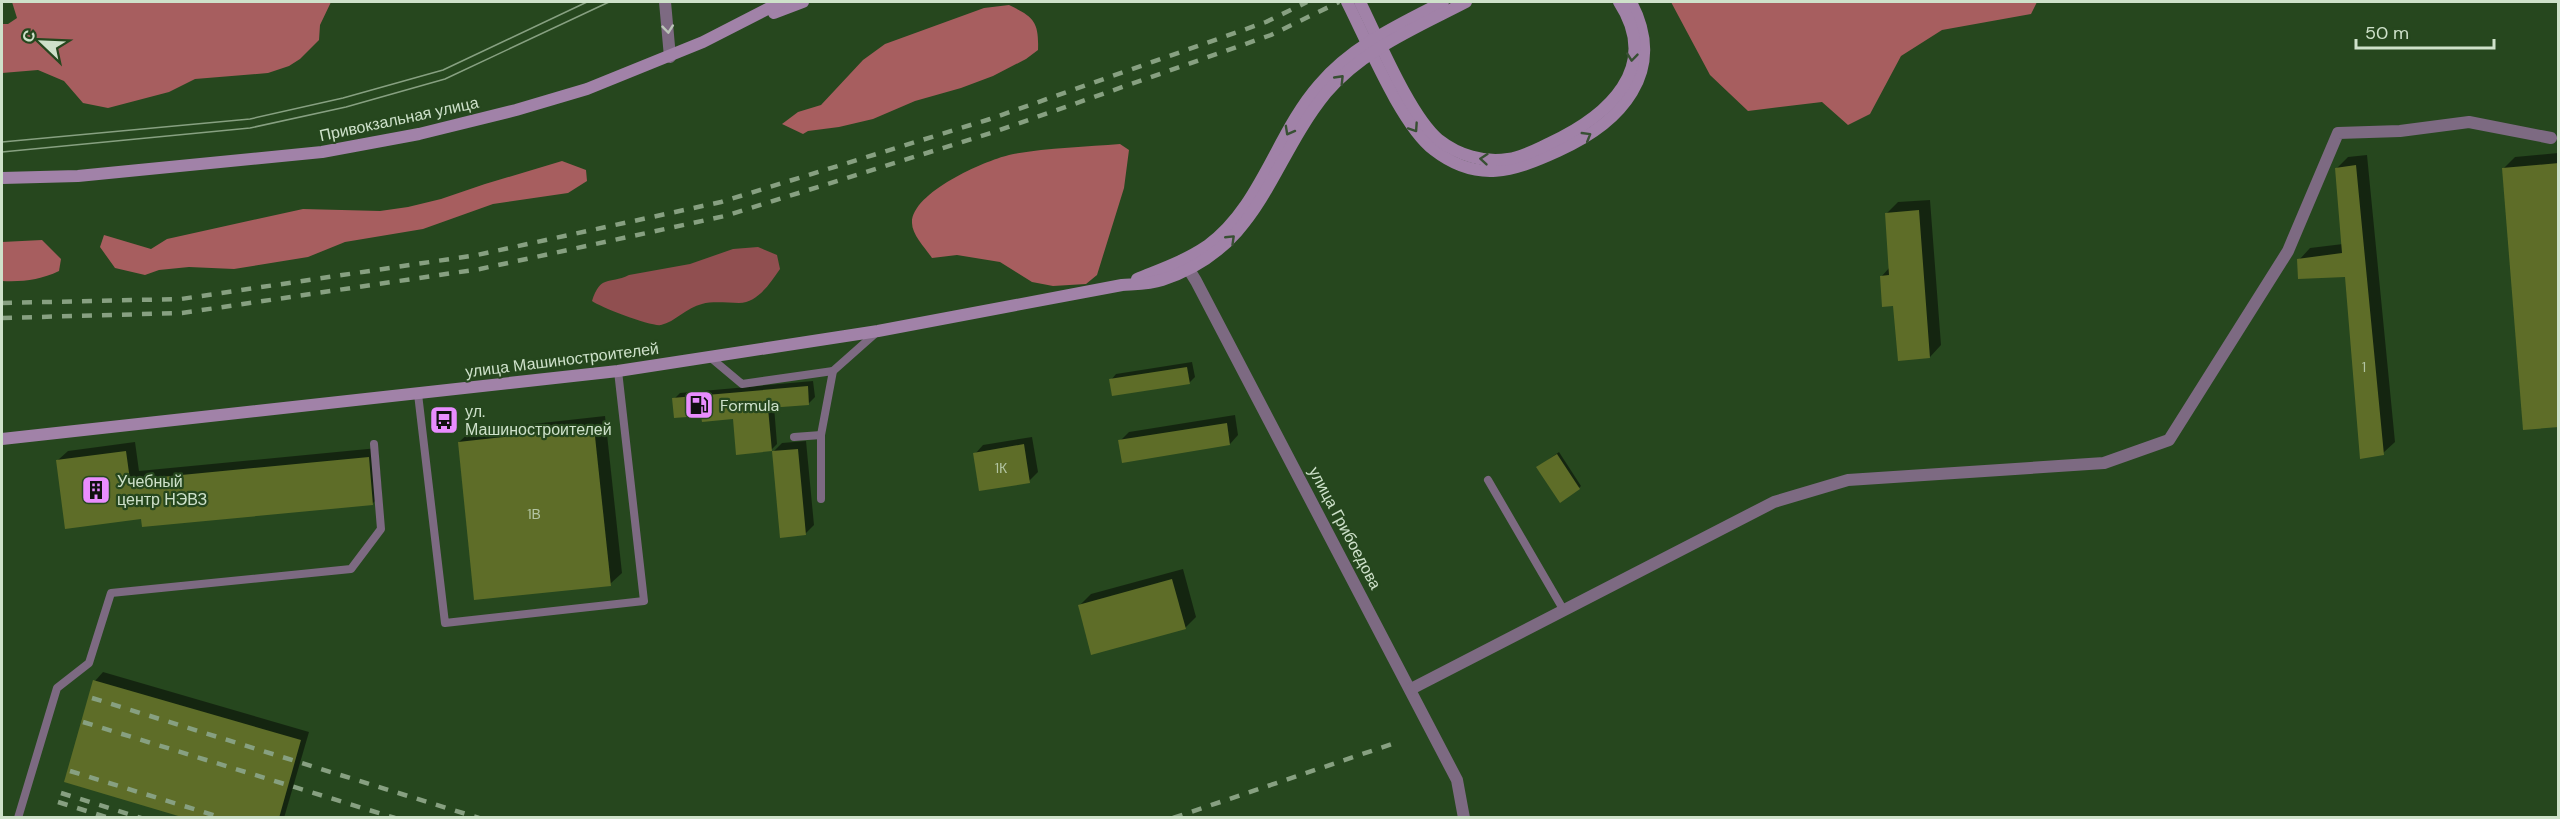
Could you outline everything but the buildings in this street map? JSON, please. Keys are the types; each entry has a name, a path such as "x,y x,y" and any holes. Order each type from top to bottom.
{"main road":[{"name":"Привокзальная улица","path":"2,178 78,176 333,150 419,134 516,110 587,89 670,57 731,29 779,2"},
{"path":"731,29 803,2"},
{"path":"1347,2 1391,74 1431,133 1451,148 1472,158 1506,160 1520,157 1561,138 1598,116 1619,94 1628,78 1634,52 1629,20 1618,2"},
{"path":"1360,2 1415,129 1423,140 1446,158 1469,168 1507,171 1523,167 1566,148 1605,125 1628,100 1638,83 1644,52 1641,24 1631,2"},
{"path":"1185,265 1228,227 1244,208 1300,110 1318,86 1342,61 1393,28 1443,2"},
{"path":"1185,265 1216,253 1236,235 1252,214 1309,116 1349,69 1398,38 1467,2"},
{"name":"улица Машиностроителей","path":"2,440 618,371 711,358 878,331 1122,285 1185,265"}],"street":[{"path":"665,2 670,57"},
{"path":"1411,689 1774,502 1848,480 2104,463 2169,440 2288,250 2338,133 2400,131 2469,122 2551,138"},
{"name":"улица Грибоедова","path":"1185,265 1411,689 1457,780 1464,818"}],"lane":[{"path":"711,358 742,384 834,371 878,331"},
{"path":"418,394 445,623 644,601 618,371"},
{"path":"821,499 821,435 834,371"},
{"path":"794,437 821,435"},
{"path":"18,818 57,688 89,663 111,593 351,569 381,529 374,444"},
{"path":"1488,480 1563,609"}],"shaded area":[{"path":"12,2 331,2 320,25 319,40 300,59 289,66 268,73 195,79 169,92 108,108 83,103 64,81 38,70 2,73 2,24 8,24 17,18"},
{"path":"1671,2 2037,2 2031,14 1942,30 1901,56 1870,114 1848,125 1822,102 1748,111 1710,75"},
{"path":"1009,5 1029,17 1036,27 1038,50 1026,59 993,76 915,101 873,119 808,131 803,134 782,124 798,112 821,105 863,60 885,44 984,8"},
{"path":"1120,144 1129,150 1124,188 1097,275 1086,284 1053,286 1032,282 1000,262 957,255 932,258 914,232 912,223 915,212 923,201 951,180 983,164 1009,155 1049,149"},
{"path":"562,161 586,170 587,181 568,193 493,204 423,229 345,242 308,257 234,269 189,267 159,270 145,275 115,268 100,247 104,235 151,249 167,239 303,209 380,211 408,207"},
{"path":"42,240 61,259 59,271 31,280 2,281 2,242"},
{"path":"758,247 777,255 780,269 758,296 746,302 702,304 671,321 656,325 626,316 592,301 599,287 606,282 629,275 690,264 733,249"}],"tram line":[{"path":"2,142 250,119 343,98 443,70 587,2"},
{"path":"2,152 250,128 346,107 445,79 609,2"}],"railway":[{"path":"2,303 181,299 477,255 721,202 990,119 1266,22 1307,2"},
{"path":"2,318 182,313 480,269 725,216 994,132 1271,35 1339,2"},
{"path":"92,698 479,818"},
{"path":"83,722 395,818"},
{"path":"1173,818 1395,743"},
{"path":"70,771 223,818"},
{"path":"61,793 141,818"},
{"path":"58,802 109,818"}],"place":[{"name":"Formula","path":"699,405"},
{"name":"ул. Машиностроителей","path":"444,420"},
{"name":"Учебный центр НЭВЗ","path":"96,490"}]}
